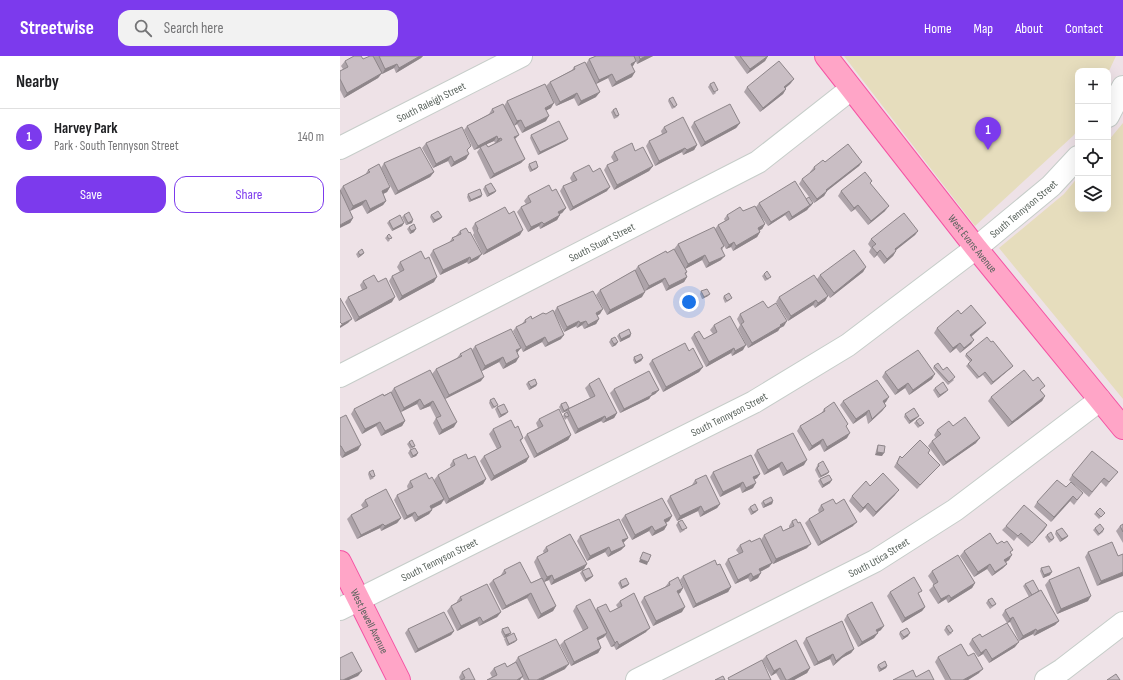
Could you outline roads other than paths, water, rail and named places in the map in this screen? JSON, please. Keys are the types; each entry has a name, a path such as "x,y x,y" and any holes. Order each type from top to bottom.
{"main road":[{"name":"West Evans Avenue","path":"826,56 850,89 976,248 1123,428"},
{"name":"West Jewell Avenue","path":"340,562 349,604 399,680"}],"street":[{"name":"South Raleigh Street","path":"340,148 522,56"},
{"path":"1111,110 1123,87"},
{"name":"South Stuart Street","path":"340,376 758,162 850,89"},
{"name":"South Tennyson Street","path":"349,604 754,402 848,345 976,248 1051,186 1075,160"},
{"name":"South Utica Street","path":"637,680 875,561 955,510 1100,400"},
{"path":"1046,680 1062,670 1123,623"}],"place":[{"name":"Harvey Park","path":"988,150"}]}
